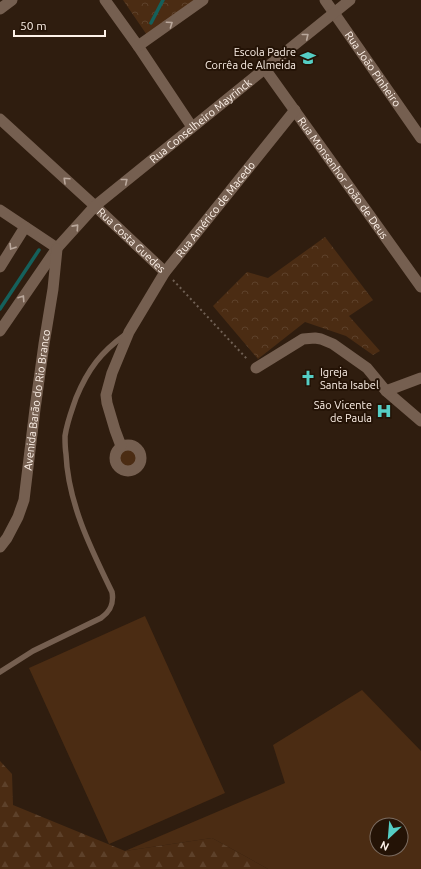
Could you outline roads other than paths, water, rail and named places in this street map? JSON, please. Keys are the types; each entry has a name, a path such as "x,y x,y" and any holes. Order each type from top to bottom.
{"street":[{"path":"0,9 12,0"},
{"path":"105,0 138,46 192,127"},
{"path":"138,46 203,0"},
{"name":"Rua João Pinheiro","path":"325,0 421,138"},
{"name":"Rua Conselheiro Mayrinck","path":"0,331 57,248 95,206 350,0"},
{"name":"Rua Monsenhor João de Deus","path":"265,69 421,287"},
{"name":"Rua Américo de Macedo","path":"121,446 107,403 106,395 112,373 129,332 165,272 295,110"},
{"name":"Rua Costa Guedes","path":"0,119 165,272"},
{"path":"0,210 57,248"},
{"path":"0,267 24,227"},
{"name":"Avenida Barão do Rio Branco","path":"0,547 7,538 18,517 24,500 36,402 53,289 57,248"},
{"path":"256,368 303,339 315,338 333,344 350,355 366,368 386,391 421,421"},
{"path":"386,391 421,378"}],"lane":[{"path":"0,672 33,651 101,618 110,610 113,598 112,592 82,528 73,498 66,470 65,437 68,421 84,380 103,353 129,332"}],"waterway":[{"path":"151,23 163,0"},
{"path":"0,309 39,250"}],"place":[{"name":"Escola Padre Corrêa de Almeida","path":"308,58"},
{"name":"Igreja Santa Isabel","path":"308,378"},
{"name":"São Vicente de Paula","path":"384,411"}]}
